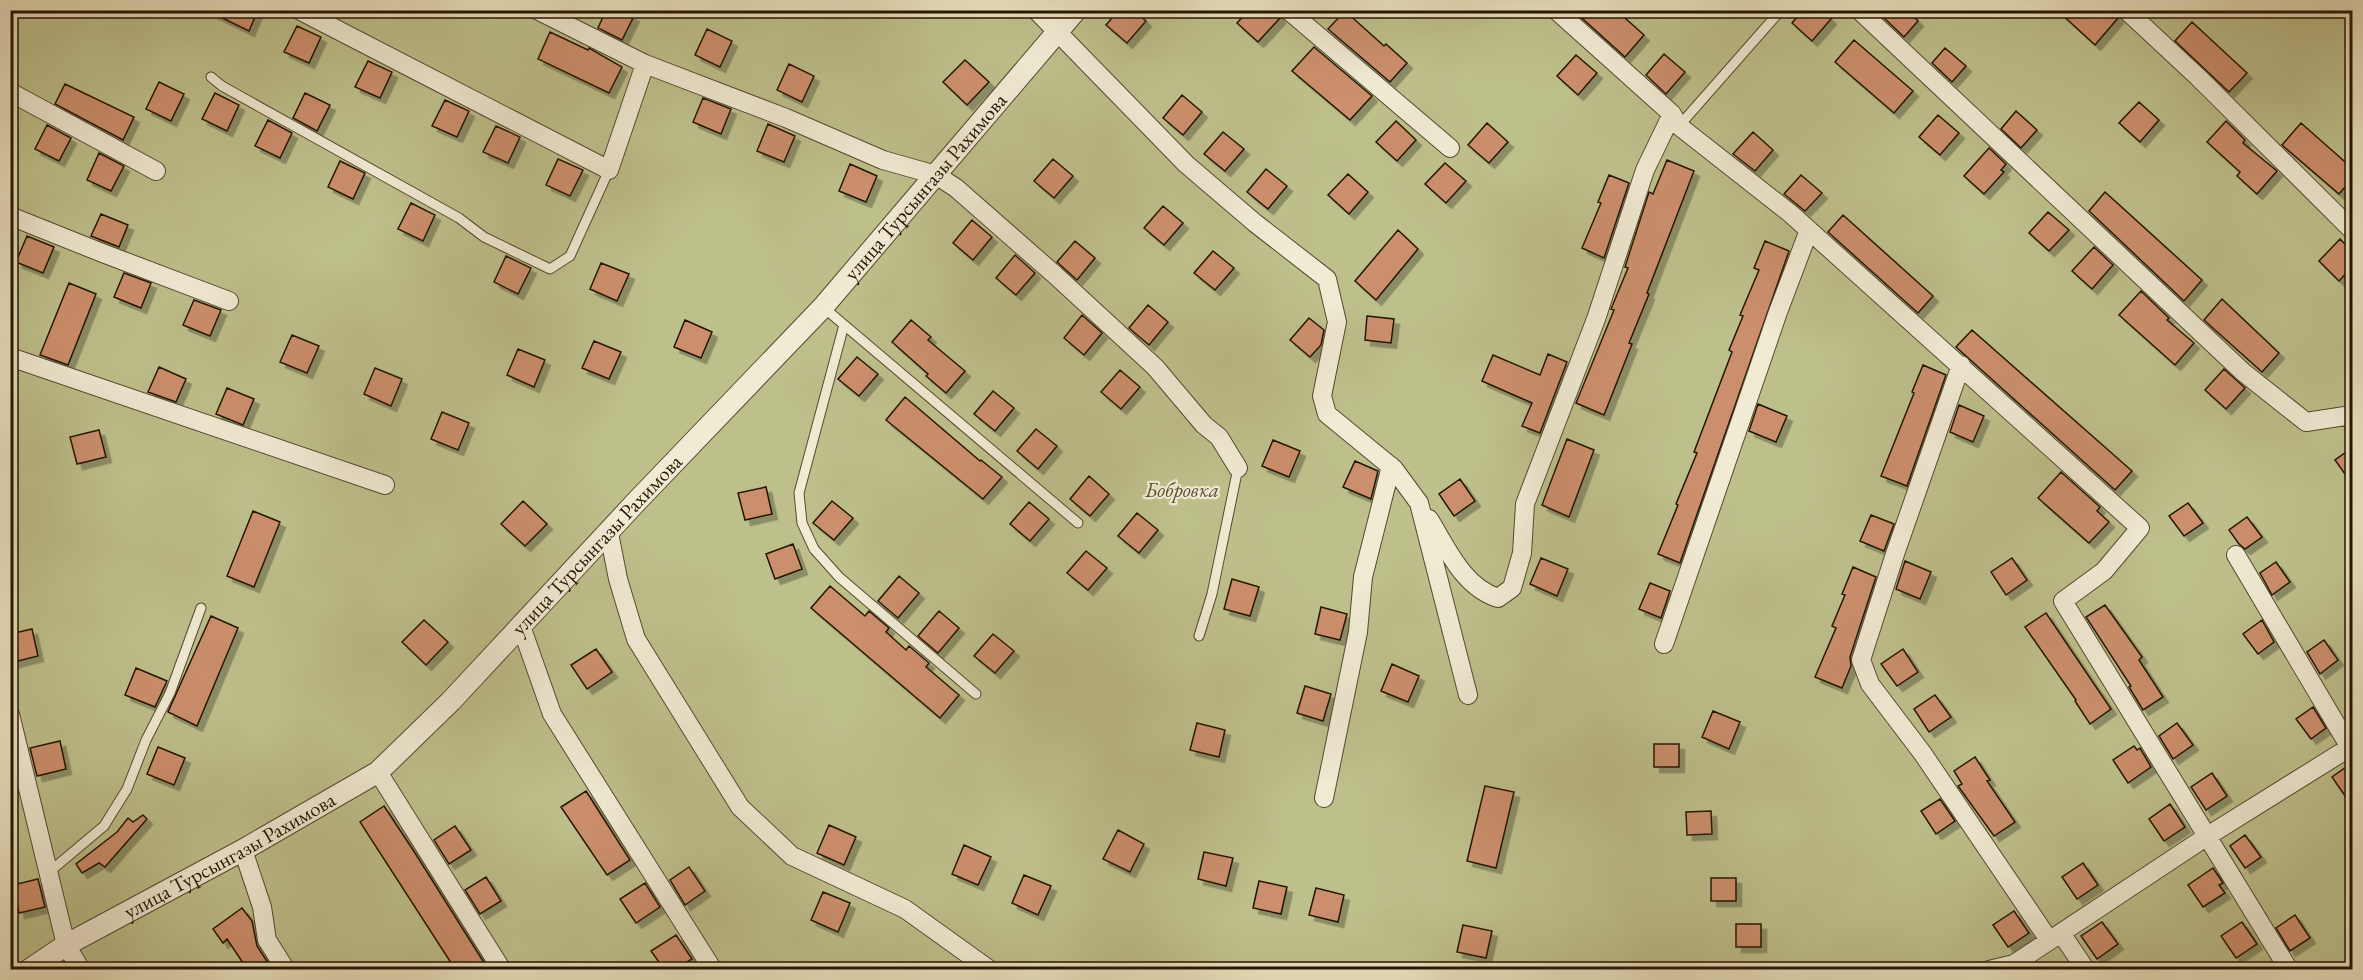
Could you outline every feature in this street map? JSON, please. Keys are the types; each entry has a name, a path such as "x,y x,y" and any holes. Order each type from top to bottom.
{"street":[{"path":"299,10 609,170 645,64"},
{"path":"537,10 645,64 786,118 883,160 936,175 956,188 1155,367 1204,425 1219,437 1238,468"},
{"path":"1036,10 1186,164 1255,223 1327,279 1337,322 1322,396 1327,414 1391,466 1419,503 1455,562 1472,583 1483,593 1498,598 1512,588 1522,553 1525,504 1596,319 1646,170 1676,120"},
{"name":"улица Турсынгазы Рахимова","path":"29,969 66,945 243,850 378,772 451,701 823,307 1076,10"},
{"path":"1288,10 1450,148"},
{"path":"1556,10 1676,120 1809,230 2140,528 2104,571 2063,601 2289,969"},
{"path":"1859,10 2243,372 2306,422 2345,416 2352,420"},
{"path":"2126,10 2198,77 2352,230"},
{"path":"10,92 156,171"},
{"path":"10,216 229,301"},
{"path":"1664,644 1778,312 1809,230"},
{"path":"10,357 385,485"},
{"path":"1961,365 1894,554 1862,660 1870,684 2055,937 2086,969"},
{"path":"1324,798 1358,632 1363,577 1391,466"},
{"path":"1419,503 1468,695"},
{"path":"609,532 618,579 636,639 740,807 792,856 905,909 990,969"},
{"path":"1989,969 2014,964 2206,837 2352,748 2236,555"},
{"path":"521,626 552,714 713,969"},
{"path":"10,714 66,945 81,969"},
{"path":"378,772 502,969"},
{"path":"243,850 262,906 267,940 286,969"}],"lane":[{"path":"1676,120 1781,10"},
{"path":"212,77 222,86 459,218 484,237 550,269 570,256 609,170"},
{"path":"823,307 1078,523"},
{"path":"844,325 799,493 802,524 814,549 839,577 976,694"},
{"path":"1199,636 1212,594 1238,468"},
{"path":"48,873 104,826 127,789 146,740 170,693 201,608"}],"green space":[{"name":"Бобровка","path":"11,11 2352,11 2352,969 11,969"}],"building":[{"path":"206,10 258,10 249,31"},
{"path":"606,10 622,10 634,16 622,40 598,28"},
{"path":"1119,10 1134,10 1146,21 1127,43 1106,25"},
{"path":"1249,10 1277,10 1280,18 1258,42 1237,23"},
{"path":"1573,10 1616,10 1644,35 1625,57"},
{"path":"1803,10 1822,10 1831,19 1812,41 1792,23"},
{"path":"1891,10 1907,10 1918,21 1904,37 1884,18"},
{"path":"2057,10 2115,10 2118,18 2095,45"},
{"path":"1345,11 1407,63 1390,82 1328,29"},
{"path":"2192,22 2247,73 2229,92 2175,41"},
{"path":"297,26 321,37 309,63 284,52"},
{"path":"707,29 732,41 720,67 695,55"},
{"path":"550,32 588,50 589,48 622,67 609,93 538,59"},
{"path":"1854,40 1913,91 1894,113 1835,62"},
{"path":"1314,47 1372,96 1350,120 1292,71"},
{"path":"1945,48 1966,66 1952,82 1932,63"},
{"path":"1664,54 1685,72 1666,94 1646,75"},
{"path":"1576,55 1597,73 1578,95 1557,76"},
{"path":"965,60 989,82 967,105 943,82"},
{"path":"368,61 392,72 380,98 355,87"},
{"path":"789,64 814,76 802,102 777,90"},
{"path":"159,82 184,94 171,121 146,109"},
{"path":"65,84 134,117 123,140 55,104"},
{"path":"215,93 239,105 227,131 202,119"},
{"path":"305,93 330,105 317,131 293,118"},
{"path":"1182,95 1202,112 1183,135 1163,118"},
{"path":"703,98 731,109 721,134 693,122"},
{"path":"445,100 469,111 457,137 432,126"},
{"path":"2139,102 2159,120 2140,142 2119,123"},
{"path":"2016,111 2037,130 2021,148 2001,129"},
{"path":"1938,115 1959,133 1940,155 1919,137"},
{"path":"268,120 292,133 280,158 255,146"},
{"path":"1396,121 1416,140 1397,161 1376,142"},
{"path":"2226,121 2245,140 2243,143 2277,171 2257,194 2237,176 2240,172 2207,142"},
{"path":"1487,123 1508,142 1489,163 1468,145"},
{"path":"2301,123 2352,168 2352,179 2339,194 2282,145"},
{"path":"768,124 795,136 784,162 757,151"},
{"path":"47,125 71,138 59,161 35,149"},
{"path":"496,126 520,137 508,163 483,152"},
{"path":"1223,132 1244,149 1225,171 1204,154"},
{"path":"1753,132 1773,150 1755,171 1733,154"},
{"path":"1989,148 2006,164 2001,170 2004,172 1984,194 1964,176"},
{"path":"99,153 124,166 111,191 87,180"},
{"path":"558,159 583,170 570,196 546,185"},
{"path":"1053,159 1073,176 1054,198 1034,181"},
{"path":"1667,160 1694,171 1647,293 1649,294 1629,343 1632,344 1604,415 1576,403 1614,310 1611,309 1628,268 1625,267 1649,192 1653,194"},
{"path":"340,161 365,173 353,199 328,187"},
{"path":"1445,163 1466,181 1446,203 1425,184"},
{"path":"850,164 877,176 866,202 839,191"},
{"path":"1266,169 1287,186 1268,209 1247,192"},
{"path":"1348,174 1368,192 1349,214 1328,195"},
{"path":"1609,175 1629,183 1604,258 1582,248 1601,203 1598,202"},
{"path":"1801,175 1822,193 1805,211 1784,194"},
{"path":"2105,192 2202,280 2184,301 2089,211"},
{"path":"411,203 435,215 423,241 398,229"},
{"path":"1163,206 1183,223 1164,245 1144,228"},
{"path":"2048,212 2069,230 2049,251 2029,233"},
{"path":"101,214 128,225 119,247 91,236"},
{"path":"1843,215 1933,296 1918,313 1828,232"},
{"path":"972,220 992,237 973,260 953,243"},
{"path":"1398,230 1418,249 1376,300 1355,281"},
{"path":"27,236 54,247 43,273 16,262"},
{"path":"2340,239 2352,251 2352,267 2339,281 2319,261"},
{"path":"1075,241 1095,258 1077,280 1057,262"},
{"path":"1765,241 1789,251 1680,563 1658,554 1678,505 1676,504 1697,453 1694,452 1732,352 1729,350 1743,316 1740,315 1759,270 1754,268"},
{"path":"2094,247 2113,265 2092,289 2072,271"},
{"path":"1213,251 1234,268 1215,290 1194,273"},
{"path":"1015,255 1035,273 1016,295 996,278"},
{"path":"506,256 531,268 518,294 494,282"},
{"path":"601,263 629,274 617,301 590,289"},
{"path":"124,273 151,283 141,308 114,297"},
{"path":"69,283 96,294 68,365 40,355"},
{"path":"2141,291 2169,318 2167,320 2194,343 2175,365 2119,315"},
{"path":"2222,299 2279,353 2262,372 2204,320"},
{"path":"194,300 221,310 210,336 183,325"},
{"path":"1148,305 1168,322 1149,345 1129,328"},
{"path":"1082,315 1102,333 1084,355 1064,338"},
{"path":"1367,316 1394,319 1391,343 1365,340"},
{"path":"1309,318 1324,330 1321,345 1310,357 1290,340"},
{"path":"685,320 712,332 701,358 674,347"},
{"path":"911,320 931,337 928,340 965,371 946,393 892,342"},
{"path":"1972,330 2132,471 2115,490 1956,347"},
{"path":"292,335 319,346 307,373 280,362"},
{"path":"594,341 621,352 609,379 582,368"},
{"path":"518,349 545,360 534,387 507,375"},
{"path":"1548,354 1567,362 1540,433 1522,426 1532,403 1482,381 1493,355 1540,375"},
{"path":"857,357 878,374 859,396 838,379"},
{"path":"1923,365 1946,375 1907,486 1881,476"},
{"path":"159,367 186,379 176,402 148,392"},
{"path":"375,368 402,379 391,406 364,394"},
{"path":"2224,369 2245,388 2226,409 2205,390"},
{"path":"1120,370 1140,387 1121,409 1101,392"},
{"path":"227,388 254,399 243,425 216,414"},
{"path":"993,391 1014,408 995,431 974,414"},
{"path":"905,397 1002,477 983,499 886,420"},
{"path":"1758,404 1787,416 1776,442 1749,431"},
{"path":"1959,405 1984,416 1973,442 1950,432"},
{"path":"442,412 469,423 458,450 431,439"},
{"path":"1036,429 1057,446 1038,469 1017,451"},
{"path":"99,430 106,457 77,464 70,437"},
{"path":"1567,439 1594,450 1569,517 1542,505"},
{"path":"1273,440 1300,451 1289,477 1262,466"},
{"path":"2352,448 2352,484 2335,460"},
{"path":"1355,461 1378,471 1371,499 1343,487"},
{"path":"2061,472 2100,507 2097,511 2109,522 2089,543 2038,498"},
{"path":"1089,476 1109,494 1090,516 1070,499"},
{"path":"1460,479 1475,501 1454,516 1439,494"},
{"path":"766,487 772,514 745,520 738,493"},
{"path":"523,501 547,524 525,546 501,524"},
{"path":"832,501 853,518 834,540 813,523"},
{"path":"1029,502 1049,519 1030,541 1010,524"},
{"path":"2188,503 2203,523 2184,536 2169,516"},
{"path":"253,511 280,522 254,587 227,576"},
{"path":"1137,513 1158,530 1139,553 1118,536"},
{"path":"1871,515 1894,524 1884,551 1860,541"},
{"path":"2247,517 2262,537 2245,549 2229,530"},
{"path":"793,544 802,569 775,579 766,554"},
{"path":"1086,551 1107,568 1088,590 1067,573"},
{"path":"1541,558 1568,569 1557,596 1530,584"},
{"path":"2012,558 2027,580 2006,595 1991,572"},
{"path":"1905,561 1931,572 1920,599 1896,589"},
{"path":"2276,562 2290,582 2272,595 2260,573"},
{"path":"1853,567 1876,577 1850,657 1851,666 1842,688 1815,677 1836,628 1832,626 1845,595 1842,594"},
{"path":"899,576 919,593 898,618 878,601"},
{"path":"1232,579 1259,587 1250,616 1224,609"},
{"path":"1650,583 1670,591 1661,618 1639,609"},
{"path":"830,586 865,616 869,611 889,628 886,632 906,650 909,646 929,663 926,667 959,695 940,718 811,608"},
{"path":"2105,605 2142,657 2139,660 2163,697 2143,710 2129,687 2131,686 2086,617"},
{"path":"1321,607 1347,614 1340,640 1315,634"},
{"path":"939,611 959,628 938,653 918,636"},
{"path":"2046,613 2111,709 2090,724 2025,627"},
{"path":"211,616 238,628 197,726 168,712"},
{"path":"424,620 448,642 426,665 402,642"},
{"path":"2262,620 2274,642 2258,654 2243,634"},
{"path":"32,629 38,656 10,663 10,634"},
{"path":"993,634 1014,651 995,673 974,656"},
{"path":"2324,640 2338,660 2320,674 2307,652"},
{"path":"596,649 612,672 587,689 571,665"},
{"path":"1903,649 1918,672 1897,686 1881,664"},
{"path":"1392,664 1419,676 1408,702 1381,691"},
{"path":"136,668 167,681 155,707 125,695"},
{"path":"1305,686 1331,694 1323,721 1297,713"},
{"path":"1935,695 1951,717 1929,732 1914,709"},
{"path":"2313,707 2326,728 2311,739 2296,719"},
{"path":"1713,711 1740,722 1729,749 1702,737"},
{"path":"1197,723 1225,730 1219,757 1190,750"},
{"path":"2177,723 2193,745 2173,759 2159,736"},
{"path":"60,741 66,769 37,776 30,748"},
{"path":"1654,744 1679,744 1679,767 1654,767"},
{"path":"2134,746 2137,750 2140,748 2151,767 2128,783 2113,760"},
{"path":"158,747 185,758 174,785 147,774"},
{"path":"1975,757 1990,780 1987,781 2015,822 1994,836 1958,786 1962,784 1954,771"},
{"path":"2352,763 2352,806 2332,777"},
{"path":"2212,773 2227,796 2206,810 2191,787"},
{"path":"1485,786 1514,792 1496,868 1467,861"},
{"path":"586,791 630,860 607,875 561,807"},
{"path":"1940,799 1955,821 1936,834 1921,811"},
{"path":"2170,804 2185,827 2164,841 2149,819"},
{"path":"384,806 488,969 455,969 360,822"},
{"path":"1711,811 1712,834 1687,835 1686,812"},
{"path":"143,815 147,819 105,867 99,863 82,873 76,864 117,832 128,818 133,822"},
{"path":"829,825 856,837 844,865 817,853"},
{"path":"455,826 471,850 449,864 434,840"},
{"path":"1118,830 1144,844 1130,872 1103,859"},
{"path":"2245,835 2261,857 2245,868 2230,846"},
{"path":"964,845 991,857 978,885 952,874"},
{"path":"1204,852 1233,858 1226,886 1198,879"},
{"path":"2083,863 2098,885 2077,899 2062,877"},
{"path":"689,867 705,891 685,905 670,880"},
{"path":"2213,868 2223,883 2219,885 2225,893 2203,907 2188,885"},
{"path":"1024,875 1051,886 1038,915 1012,903"},
{"path":"486,877 501,901 480,914 465,890"},
{"path":"1711,878 1736,878 1736,901 1711,901"},
{"path":"38,879 45,907 19,913 13,885"},
{"path":"1259,881 1287,887 1281,914 1253,908"},
{"path":"645,883 660,907 636,923 620,899"},
{"path":"1316,888 1344,895 1338,922 1309,915"},
{"path":"823,892 850,903 838,932 811,920"},
{"path":"242,908 252,921 257,946 272,969 247,969 227,939 223,943 213,929"},
{"path":"2014,911 2029,933 2008,947 1993,925"},
{"path":"2295,915 2310,938 2290,951 2276,928"},
{"path":"2102,922 2118,944 2097,959 2081,936"},
{"path":"2242,922 2257,944 2236,958 2221,936"},
{"path":"1736,924 1761,924 1761,947 1736,947"},
{"path":"1463,925 1492,931 1486,958 1457,952"},
{"path":"676,935 692,959 675,969 664,969 651,951"}]}
